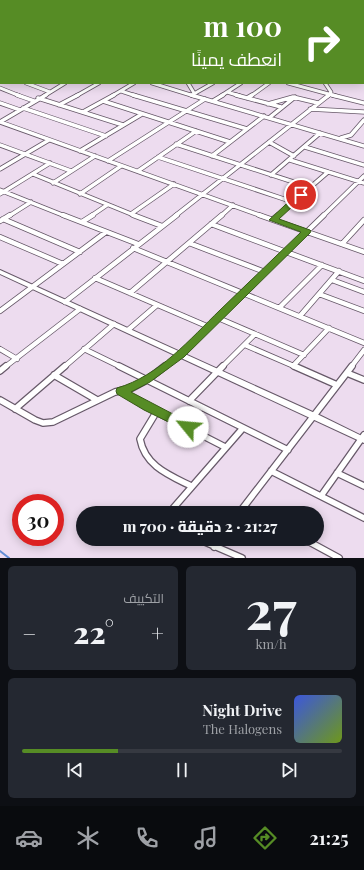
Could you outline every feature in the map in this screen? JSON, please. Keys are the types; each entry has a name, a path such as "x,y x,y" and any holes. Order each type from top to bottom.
{"street":[{"path":"29,84 50,92"},
{"path":"0,122 36,99 63,84"},
{"path":"60,105 97,84"},
{"path":"83,112 132,84"},
{"path":"188,84 193,94"},
{"path":"193,94 211,84"},
{"path":"213,101 239,84"},
{"path":"247,98 268,84"},
{"path":"292,84 364,103"},
{"path":"325,84 331,92 330,94"},
{"path":"163,85 364,146"},
{"path":"0,88 123,125"},
{"path":"121,91 247,129"},
{"path":"227,92 281,108"},
{"path":"65,302 330,94"},
{"path":"268,104 295,97 318,103"},
{"path":"269,118 295,97"},
{"path":"108,161 205,99"},
{"path":"103,101 230,142"},
{"path":"0,102 106,136"},
{"path":"310,109 332,109 364,112"},
{"path":"80,151 142,114"},
{"path":"212,156 264,116"},
{"path":"340,139 351,136 364,120"},
{"path":"0,122 364,252"},
{"path":"138,171 196,131"},
{"path":"271,175 320,133"},
{"path":"1,168 49,140"},
{"path":"269,142 294,156"},
{"path":"176,144 309,187"},
{"path":"0,145 71,171"},
{"path":"305,147 364,165"},
{"path":"53,183 95,156"},
{"path":"158,157 293,202"},
{"path":"290,160 361,183"},
{"path":"0,194 2,190 50,164"},
{"path":"80,194 121,166"},
{"path":"273,220 328,172"},
{"path":"33,174 162,226"},
{"path":"0,400 35,420 43,423 53,422 97,400 132,388 146,380 180,355 307,231 361,183 364,176"},
{"path":"131,214 174,184"},
{"path":"2,190 138,244"},
{"path":"2,220 31,202"},
{"path":"82,222 107,205"},
{"path":"130,293 233,205"},
{"path":"2,220 80,252"},
{"path":"342,244 362,226 364,220"},
{"path":"212,224 364,281"},
{"path":"0,311 106,232"},
{"path":"0,237 63,264"},
{"path":"189,243 265,272"},
{"path":"133,248 364,342"},
{"path":"279,308 322,265"},
{"path":"300,316 339,271"},
{"path":"0,272 363,438 321,496"},
{"path":"95,278 209,327"},
{"path":"332,280 362,291 364,285"},
{"path":"319,294 364,311"},
{"path":"128,330 157,305"},
{"path":"0,371 80,309"},
{"path":"218,318 304,355"},
{"path":"15,409 114,324"},
{"path":"293,366 329,328"},
{"path":"189,401 255,334"},
{"path":"245,345 337,385"},
{"path":"0,349 17,359"},
{"path":"84,349 288,450"},
{"path":"245,506 364,350"},
{"path":"347,373 364,380"},
{"path":"54,375 97,400"},
{"path":"121,391 225,447"},
{"path":"157,411 140,439 140,444 154,466 191,486"},
{"path":"175,506 243,428"},
{"path":"271,471 364,518"},
{"path":"337,473 364,486"},
{"path":"317,546 339,558"},
{"path":"214,547 242,558"}],"waterway":[{"path":"0,551 9,558"}],"route":[{"path":"188,427 148,407 121,391 132,388 146,380 180,355 307,231 273,220 301,195"}]}
